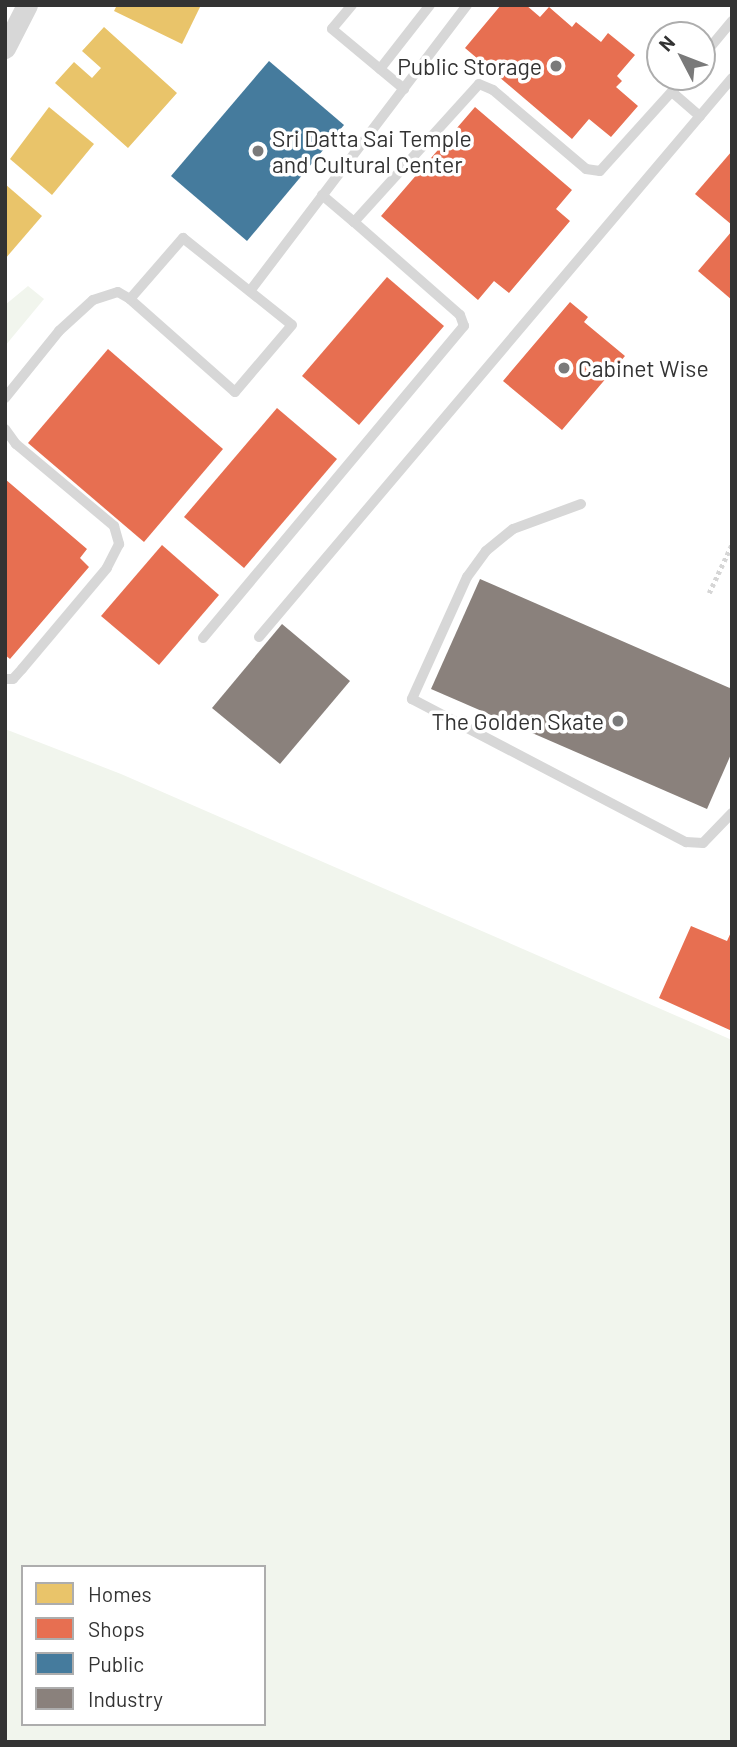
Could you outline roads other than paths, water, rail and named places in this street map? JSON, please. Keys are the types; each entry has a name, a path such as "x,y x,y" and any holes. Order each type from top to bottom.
{"street":[{"path":"5,48 27,5"}],"lane":[{"path":"352,5 332,29 404,89"},
{"path":"380,69 430,5"},
{"path":"250,291 467,5"},
{"path":"716,40 732,21"},
{"path":"259,637 732,78"},
{"path":"354,222 479,84 493,90 586,169 600,171 672,92 700,116"},
{"path":"203,638 464,326 460,315 322,195"},
{"path":"5,398 59,331 93,300 118,292 130,299 235,392 292,325 183,238 130,299"},
{"path":"5,429 16,444 114,526 119,544 107,568 22,669 13,679 5,679"},
{"path":"581,504 513,529 486,551 467,577 412,699 686,842 703,844 732,813"}],"place":[{"name":"Public Storage","path":"556,66"},
{"name":"Sri Datta Sai Temple and Cultural Center","path":"258,151"},
{"name":"Cabinet Wise","path":"564,368"},
{"name":"The Golden Skate","path":"618,721"}]}
